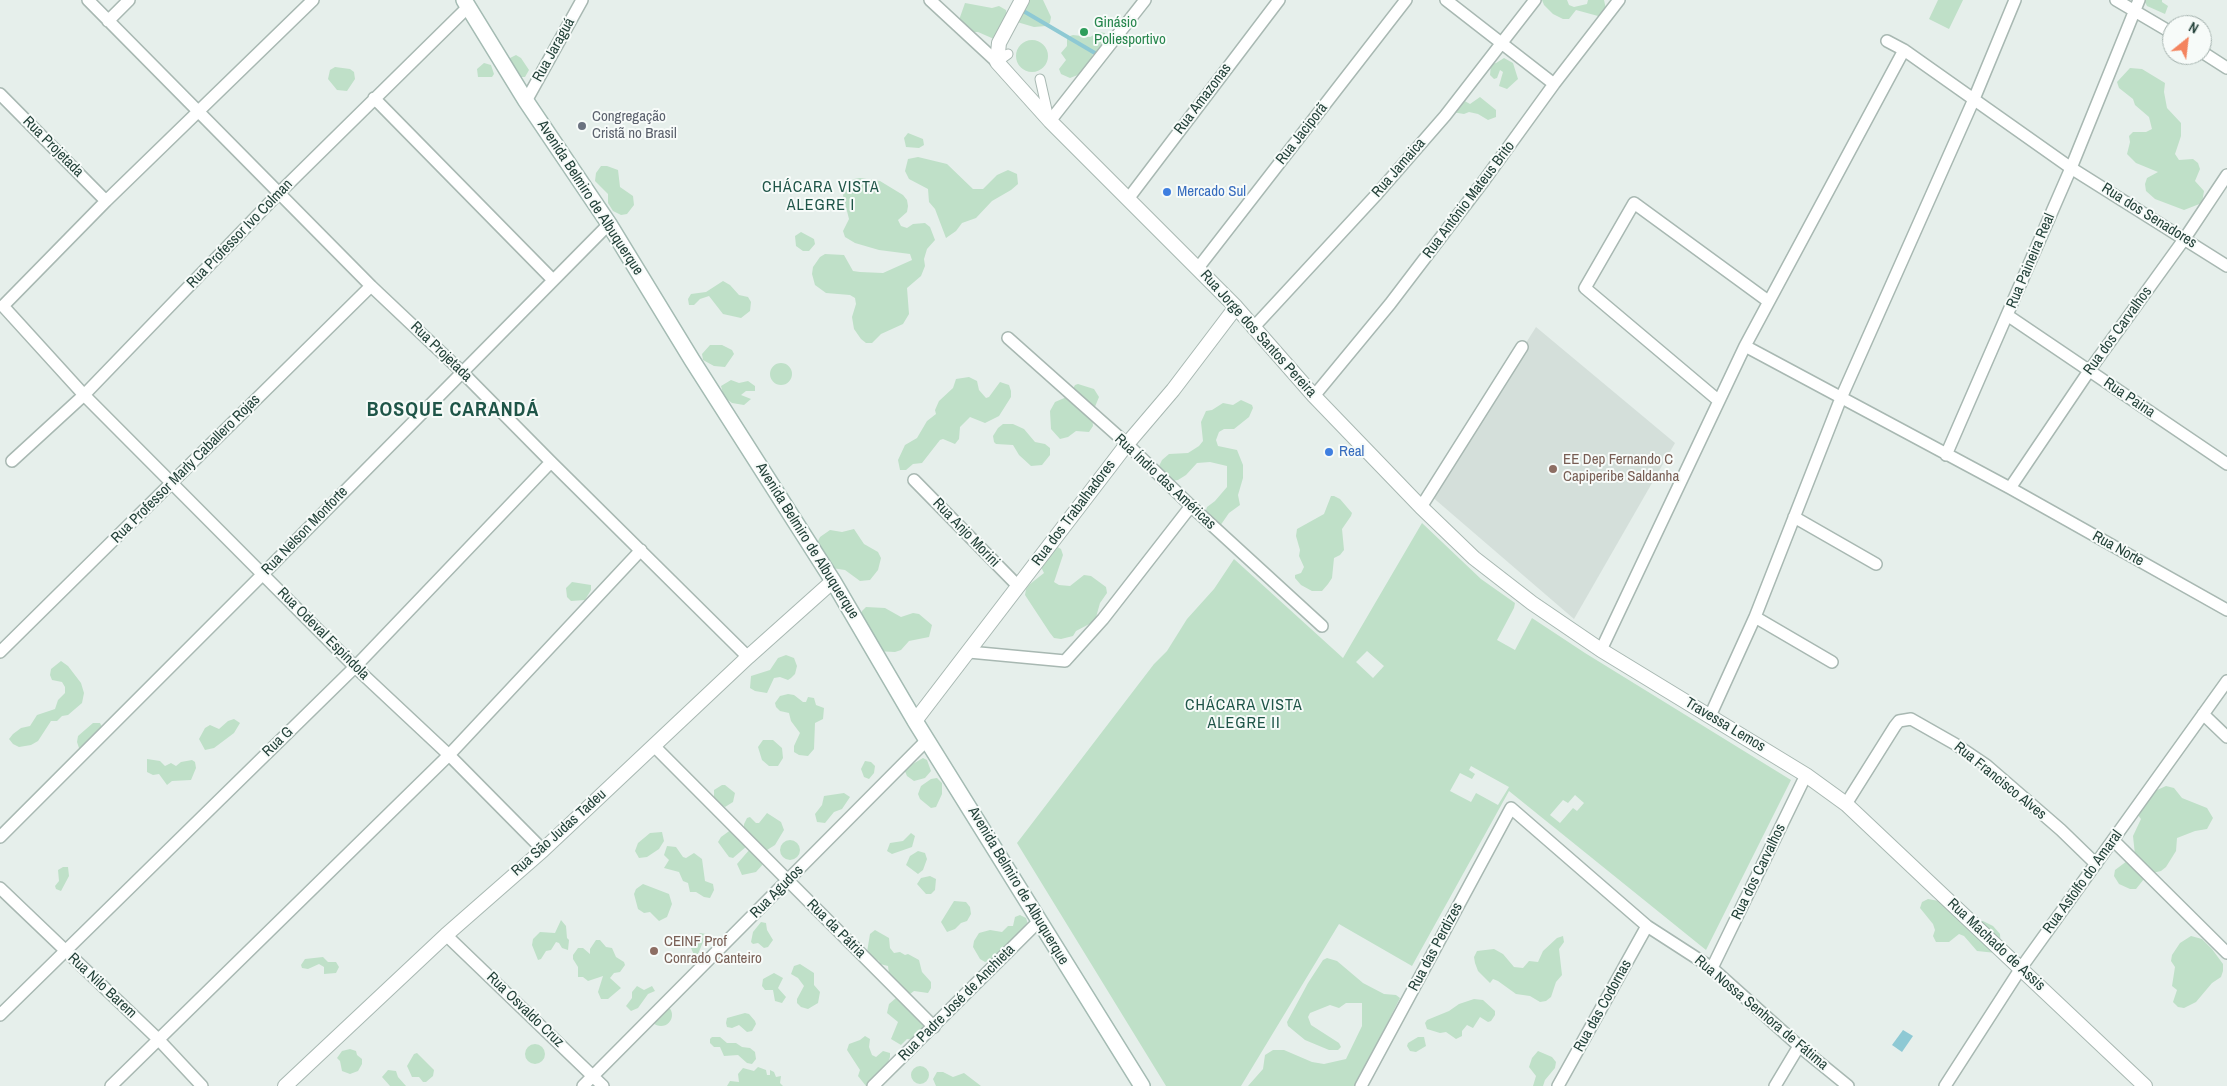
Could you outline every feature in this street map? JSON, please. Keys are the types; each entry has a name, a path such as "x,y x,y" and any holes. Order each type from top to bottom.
{"main road":[{"name":"Avenida Belmiro de Albuquerque","path":"466,3 526,101 609,224 692,360 834,581 915,721 1142,1086"}],"street":[{"name":"Rua Projetada","path":"88,0 371,286 462,371 550,462 748,657"},
{"path":"108,20 129,0"},
{"path":"106,201 313,0"},
{"name":"Rua Jaraguá","path":"526,101 582,0"},
{"name":"Rua Jorge dos Santos Pereira","path":"930,0 1002,58 1050,121 1236,306 1253,328 1314,396 1421,507 1474,558 1532,603 1601,650"},
{"path":"1002,58 999,43 1022,0"},
{"path":"1050,121 1145,0"},
{"name":"Rua Amazonas","path":"1128,199 1279,0"},
{"name":"Rua Jaciporã","path":"1198,268 1406,0"},
{"path":"1446,0 1554,84"},
{"name":"Rua Jamaica","path":"1253,328 1377,194 1438,123 1535,0"},
{"name":"Rua Antônio Mateus Brito","path":"1314,396 1390,304 1484,182 1554,84 1619,0"},
{"path":"1710,716 1755,617 1842,398 1974,99 2015,0"},
{"path":"2116,0 2137,5 2162,25"},
{"name":"Rua Professor Ivo Colman","path":"12,461 84,395 466,3"},
{"name":"Rua Paineira Real","path":"1946,455 2071,168 2137,5"},
{"name":"Rua dos Senadores","path":"1887,41 1904,50 2071,168 2227,266"},
{"path":"1601,650 1745,346 1904,50"},
{"path":"2212,58 2227,68"},
{"path":"1040,79 1050,121"},
{"name":"Rua Projetada","path":"0,94 106,201"},
{"path":"374,98 554,280"},
{"name":"Rua dos Carvalhos","path":"2010,488 2089,371 2185,238 2227,175"},
{"name":"Rua Odeval Espíndola","path":"106,201 2,306 84,395 355,667 449,755 543,850"},
{"path":"1719,401 1584,288 1634,203 1768,302"},
{"name":"Rua Nelson Monforte","path":"0,837 609,224"},
{"name":"Rua Professor Marly Caballero Rojas","path":"0,652 371,286"},
{"name":"Rua dos Trabalhadores","path":"915,721 970,652 1127,444 1173,390 1236,306"},
{"name":"Rua Paina","path":"2007,316 2227,464"},
{"name":"Rua Índio das Américas","path":"1008,338 1127,444 1191,506 1322,626"},
{"path":"1745,346 2010,488"},
{"path":"1421,507 1522,347"},
{"name":"Rua G","path":"0,1015 64,950 355,667 550,462"},
{"name":"Rua Anjo Morini","path":"914,480 1018,586"},
{"name":"Rua Norte","path":"2010,488 2227,610"},
{"path":"970,652 1065,661 1103,619 1191,506"},
{"path":"1794,517 1876,564"},
{"path":"111,1086 449,755 640,550"},
{"name":"Rua São Judas Tadeu","path":"285,1086 446,935 543,850 748,657 834,581"},
{"path":"1755,617 1832,662"},
{"name":"Travessa Lemos","path":"1601,650 1806,775 1846,804"},
{"name":"Rua Astolfo do Amaral","path":"1945,1086 2021,968 2227,681"},
{"path":"2203,714 2227,737"},
{"name":"Rua Francisco Alves","path":"1846,804 1895,726 1899,721 1911,719 1955,744 1986,765 2061,830 2096,864"},
{"name":"Rua Agudos","path":"584,1086 927,740"},
{"name":"Rua da Pátria","path":"654,746 934,1027"},
{"name":"Rua dos Carvalhos","path":"1712,968 1806,775"},
{"name":"Rua Machado de Assis","path":"1846,804 2145,1086"},
{"name":"Rua Nossa Senhora de Fátima","path":"1511,808 1647,926 1712,968 1798,1046 1848,1086"},
{"name":"Rua das Perdizes","path":"1361,1086 1511,808"},
{"path":"2113,840 2227,953"},
{"name":"Rua Nilo Barem","path":"0,888 158,1039 202,1086"},
{"name":"Rua Padre José de Anchieta","path":"873,1086 1040,920"},
{"name":"Rua das Codornas","path":"1558,1086 1647,926"},
{"name":"Rua Osvaldo Cruz","path":"446,935 603,1086"},
{"path":"1775,1086 1798,1046"}],"shaded area":[{"name":"EE Dep Fernando C Capiperibe Saldanha","path":"1536,327 1675,443 1574,619 1430,495"}],"green space":[{"path":"1020,0 1043,0 1051,17 1050,23 1046,26 1034,27 1017,22"},
{"path":"1542,0 1567,0 1569,5 1574,7 1587,4 1588,0 1604,0 1607,14 1598,16 1576,10 1569,19 1563,19 1553,14 1544,5"},
{"path":"1938,0 1963,0 1949,29 1929,19"},
{"path":"2144,0 2162,0 2168,6 2165,14 2147,6"},
{"path":"965,3 992,8 999,6 1006,10 1007,15 994,39 978,32 972,32 959,20"},
{"path":"1099,32 1105,33 1109,49 1102,54 1093,54 1090,65 1083,73 1070,78 1061,74 1059,69 1066,60 1061,53 1067,46 1067,37 1073,35 1090,37"},
{"path":"1032,40 1038,41 1043,45 1047,50 1047,62 1043,67 1038,71 1032,72 1026,71 1021,67 1017,62 1016,56 1017,50 1021,45 1026,41"},
{"path":"516,55 521,58 529,70 525,77 519,77 508,59"},
{"path":"1504,58 1513,63 1518,79 1507,89 1499,86 1503,72 1500,70 1497,78 1494,79 1490,75 1491,64"},
{"path":"484,63 491,65 494,74 492,77 478,77 477,69"},
{"path":"335,67 350,69 354,72 355,79 347,91 337,90 328,79 330,70"},
{"path":"2130,68 2142,69 2165,83 2164,92 2167,108 2181,123 2181,136 2175,154 2179,160 2193,159 2198,163 2200,169 2195,181 2204,191 2202,203 2184,210 2155,199 2146,191 2145,184 2147,178 2158,172 2136,163 2127,154 2130,142 2129,136 2133,132 2146,132 2152,129 2149,117 2135,105 2133,99 2119,88 2117,82"},
{"path":"1480,97 1496,110 1496,117 1488,120 1478,114 1469,112 1464,114 1452,112 1463,100 1470,104"},
{"path":"908,133 923,139 924,145 919,148 906,147 904,138"},
{"path":"918,157 947,164 973,189 983,189 997,175 1008,170 1017,174 1018,184 992,201 976,218 962,223 956,231 946,238 935,209 929,202 928,189 909,179 905,171 908,159"},
{"path":"601,166 618,170 620,187 633,196 634,205 627,214 621,215 613,211 608,203 608,194 595,181 596,173"},
{"path":"854,179 880,181 903,195 907,200 908,206 907,212 898,220 901,226 907,228 913,224 925,223 930,227 935,240 927,249 924,259 925,266 921,276 907,288 909,314 903,324 881,334 872,343 866,343 854,329 852,317 856,304 855,298 850,295 826,293 815,285 812,274 813,267 820,257 825,254 844,255 853,271 860,272 883,273 912,260 910,254 879,250 855,243 845,237 843,231 849,219 843,195"},
{"path":"801,232 814,239 815,244 809,251 803,251 796,246 795,236"},
{"path":"723,281 730,285 739,295 748,297 751,302 750,311 741,318 723,314 709,296 700,299 694,305 689,305 688,299 691,294 706,292"},
{"path":"710,345 722,345 732,350 734,354 725,367 714,366 703,360 702,354"},
{"path":"781,363 789,366 792,374 789,382 781,385 773,382 770,374 773,366"},
{"path":"969,377 977,381 979,390 986,398 989,397 1000,382 1009,385 1011,397 999,416 985,423 970,417 960,427 959,439 955,444 943,439 940,440 922,463 913,464 906,470 900,470 898,460 905,445 917,438 927,421 936,414 935,410 939,401 953,388 956,379"},
{"path":"731,380 739,383 748,381 755,386 755,391 746,391 741,395 751,399 744,405 732,403 724,397 721,386"},
{"path":"1078,384 1094,389 1099,397 1092,414 1093,426 1089,432 1076,431 1068,437 1060,439 1051,429 1050,411 1055,402 1069,396 1075,385"},
{"path":"1241,400 1252,405 1253,408 1249,417 1234,429 1224,429 1219,432 1216,440 1218,446 1237,450 1243,465 1243,478 1238,495 1240,505 1229,513 1220,526 1204,516 1207,507 1227,487 1227,466 1210,462 1197,463 1186,475 1172,481 1159,466 1162,460 1169,454 1188,453 1199,446 1203,441 1201,422 1206,411 1212,410 1223,403 1233,405"},
{"path":"1003,424 1013,424 1024,429 1035,442 1045,444 1050,448 1050,455 1042,465 1031,466 1019,455 1013,445 996,444 994,442 993,436 998,428"},
{"path":"1331,496 1340,499 1352,513 1342,529 1344,550 1334,558 1332,578 1322,591 1312,591 1301,585 1295,578 1295,575 1301,573 1304,567 1299,556 1300,550 1296,536 1297,529 1324,514"},
{"path":"1422,523 1481,579 1515,603 1497,640 1515,650 1532,618 1585,653 1791,780 1706,950 1509,791 1412,966 1339,924 1241,1086 1166,1086 1017,843 1154,664 1167,651 1187,619 1214,589 1234,559 1343,658","holes":["1367,651 1384,666 1373,678 1356,662","1471,766 1509,787 1498,805 1476,793 1471,802 1450,791 1460,773 1472,779 1475,774 1469,770","1575,795 1584,803 1577,811 1573,808 1560,823 1550,815 1563,800 1568,803"]},
{"path":"854,529 864,544 878,552 881,558 878,570 870,580 860,581 845,570 832,568 817,543 820,537 830,530 842,532"},
{"path":"1056,546 1061,549 1063,555 1054,582 1059,585 1070,586 1084,575 1091,576 1106,587 1107,593 1100,603 1095,621 1076,631 1073,636 1061,639 1054,638 1025,595 1026,589 1030,584 1044,573 1041,567"},
{"path":"572,582 591,585 591,590 585,600 571,601 567,597 566,588"},
{"path":"866,607 885,608 901,617 913,613 919,614 932,625 929,637 909,641 901,650 895,652 875,651 860,617"},
{"path":"786,655 794,658 797,666 795,674 791,678 788,680 780,677 774,678 767,693 750,688 751,676 770,670 778,658"},
{"path":"61,661 68,666 81,683 84,693 82,703 68,715 62,716 57,721 51,721 38,741 31,745 19,747 13,744 9,739 13,734 21,728 30,726 37,715 55,709 58,700 65,693 65,687 62,682 52,680 50,675 51,669"},
{"path":"794,695 803,702 806,702 808,697 814,698 816,705 824,708 823,719 815,723 814,749 808,756 799,755 794,752 794,746 800,733 791,721 789,713 780,711 776,707 775,703 780,696"},
{"path":"234,719 240,723 234,733 214,748 205,750 199,739 205,728 210,725 219,729 228,721"},
{"path":"93,723 100,723 102,727 83,748 79,748 78,736"},
{"path":"763,740 773,740 782,748 783,758 778,766 769,766 762,760 758,747"},
{"path":"923,758 927,760 931,771 925,778 914,781 907,776 904,769"},
{"path":"147,759 160,761 165,766 171,763 176,766 181,762 192,760 195,762 196,768 191,780 172,781 167,785 159,774 153,775 147,772"},
{"path":"865,761 871,762 875,766 874,773 869,779 864,777 861,769"},
{"path":"937,778 942,783 942,794 936,807 931,808 920,799 918,794 921,786 931,779"},
{"path":"725,785 735,793 733,802 725,807 714,799 714,790"},
{"path":"2166,786 2174,788 2182,798 2207,808 2213,818 2207,829 2195,831 2177,838 2176,851 2166,867 2161,871 2148,874 2136,889 2130,889 2119,884 2114,876 2115,870 2135,855 2133,836 2141,819 2138,815 2148,794"},
{"path":"844,793 850,797 842,809 834,812 825,823 817,822 815,814 822,805 824,796"},
{"path":"767,813 781,822 784,830 775,845 767,850 763,850 744,830 744,824 747,818 750,817 756,823 759,823"},
{"path":"732,829 747,846 733,858 729,857 718,842 721,837"},
{"path":"662,832 664,841 659,849 647,857 639,858 635,851 638,843 650,833"},
{"path":"911,833 915,836 912,847 892,854 887,851 890,843 903,841"},
{"path":"790,840 797,843 800,850 797,857 790,860 783,857 780,850 783,843"},
{"path":"667,846 676,847 683,857 686,858 694,853 702,859 705,881 713,884 714,890 710,898 696,892 690,892 688,883 683,881 679,872 664,868 669,860 664,855"},
{"path":"750,849 764,863 756,872 742,875 737,864"},
{"path":"918,851 925,853 927,859 923,870 918,874 906,865 910,856"},
{"path":"68,867 69,876 61,891 56,889 55,886 59,881 58,870"},
{"path":"930,876 936,879 935,890 931,894 926,894 917,884 921,878"},
{"path":"643,884 669,894 672,904 667,917 659,921 650,912 644,913 638,909 634,894 636,889"},
{"path":"1928,899 1939,901 1964,920 1983,921 1993,926 2000,934 2001,950 1996,953 1977,951 1964,936 1959,934 1949,942 1936,942 1933,936 1935,930 1933,924 1920,908 1922,902"},
{"path":"954,901 966,902 970,907 971,914 967,921 947,932 941,922"},
{"path":"1020,915 1026,918 1028,924 995,958 985,962 980,959 973,947 979,933 990,930 1002,932 1008,926 1013,926 1015,917"},
{"path":"561,920 566,926 567,938 569,940 568,950 562,948 556,942 551,950 546,951 541,959 538,960 532,945 533,939 540,932 555,933"},
{"path":"761,922 766,923 767,930 773,940 768,947 764,948 758,943 753,944 751,942 753,932"},
{"path":"875,930 889,938 890,948 894,953 908,954 919,960 922,972 931,982 931,988 928,993 914,991 910,994 905,994 890,981 888,966 880,964 879,961 871,957 867,952 870,934"},
{"path":"700,933 706,934 709,940 703,942 698,954 694,955 691,948 697,942 696,937"},
{"path":"1563,936 1564,942 1559,949 1562,975 1556,982 1551,997 1546,1001 1540,1002 1530,996 1516,994 1493,979 1490,983 1478,971 1475,963 1474,957 1477,951 1494,949 1503,954 1514,967 1523,968 1529,961 1538,962 1543,951 1557,938"},
{"path":"2191,936 2202,939 2212,949 2223,964 2223,971 2221,977 2212,983 2196,1002 2184,1008 2178,1007 2173,1002 2177,990 2172,986 2175,967 2171,961 2172,955 2180,943"},
{"path":"596,940 600,940 606,947 612,948 616,957 624,962 625,965 620,972 614,973 610,978 621,988 608,999 601,999 598,992 603,976 588,981 583,977 578,977 578,967 573,959 573,955 578,948 583,948 590,954 590,949"},
{"path":"323,957 328,962 336,962 339,967 336,973 324,974 324,967 319,964 308,969 302,968 301,965 305,959"},
{"path":"1327,958 1337,961 1363,983 1384,994 1396,995 1400,998 1356,1086 1248,1086 1263,1069 1265,1055 1273,1050 1284,1050 1312,1062 1324,1064 1346,1059 1362,1026 1362,1003 1346,1003 1339,1008 1330,1005 1310,1013 1308,1017 1311,1025 1339,1043 1341,1047 1338,1050 1329,1050 1305,1040 1288,1026 1287,1022 1308,983 1323,960"},
{"path":"800,964 814,973 814,985 820,992 818,1003 808,1009 801,1007 797,1003 797,999 804,986 798,978 791,974 794,966"},
{"path":"774,973 783,978 778,988 786,997 782,1003 775,1001 773,990 765,990 762,986 763,979"},
{"path":"637,986 644,990 652,986 655,991 648,994 638,1008 631,1011 626,1006"},
{"path":"902,997 911,1013 929,1023 916,1040 907,1039 901,1045 891,1039 898,1022 887,1013 889,1004 896,998"},
{"path":"1474,999 1483,1000 1495,1011 1491,1021 1488,1022 1480,1017 1473,1028 1467,1025 1462,1031 1462,1036 1456,1039 1446,1032 1440,1033 1427,1029 1425,1023 1427,1020 1449,1011 1459,1004"},
{"path":"661,1004 669,1007 672,1015 669,1023 661,1026 653,1023 650,1015 653,1007"},
{"path":"745,1013 749,1014 755,1021 756,1024 752,1031 747,1032 739,1025 732,1028 727,1027 727,1018"},
{"path":"865,1036 870,1039 869,1047 872,1055 876,1057 883,1051 890,1053 887,1065 866,1086 858,1076 860,1070 847,1050 849,1044"},
{"path":"712,1037 720,1037 727,1043 736,1043 742,1047 750,1048 755,1052 756,1059 752,1064 747,1063 738,1055 724,1056 720,1047 714,1047 710,1043"},
{"path":"1418,1037 1424,1037 1426,1046 1416,1052 1410,1051 1407,1046 1408,1043"},
{"path":"531,1044 539,1044 545,1050 545,1058 539,1064 531,1064 525,1058 525,1050"},
{"path":"350,1049 356,1051 357,1055 362,1059 362,1064 358,1071 350,1074 342,1071 340,1061 337,1058 342,1051"},
{"path":"1538,1051 1552,1057 1556,1062 1555,1068 1545,1080 1543,1086 1533,1086 1536,1076 1529,1067 1532,1058"},
{"path":"417,1053 434,1070 433,1076 426,1082 423,1082 419,1077 412,1077 407,1066 414,1054"},
{"path":"920,1066 928,1071 929,1075 924,1083 920,1084 912,1079 911,1075 916,1067"},
{"path":"758,1067 766,1070 767,1075 770,1075 770,1070 774,1072 776,1077 781,1076 780,1083 783,1086 727,1086 730,1081 739,1082 738,1074 743,1068 754,1071"},
{"path":"388,1070 396,1071 398,1077 406,1086 390,1086 382,1077"},
{"path":"937,1072 943,1072 953,1077 964,1073 981,1086 936,1086 933,1079"}],"water":[{"path":"1903,1030 1913,1036 1902,1052 1892,1045"}],"waterway":[{"path":"1020,9 1100,56"}],"place":[{"name":"Ginásio Poliesportivo","path":"1084,32"},
{"name":"Congregação Cristã no Brasil","path":"582,126"},
{"name":"Mercado Sul","path":"1167,192"},
{"name":"Real","path":"1329,452"},
{"name":"EE Dep Fernando C Capiperibe Saldanha","path":"1553,469"},
{"name":"CEINF Prof Conrado Canteiro","path":"654,951"}],"district":[{"name":"CHÁCARA VISTA ALEGRE I","path":"821,197"},
{"name":"BOSQUE CARANDÁ","path":"453,411"},
{"name":"CHÁCARA VISTA ALEGRE II","path":"1244,715"}]}
